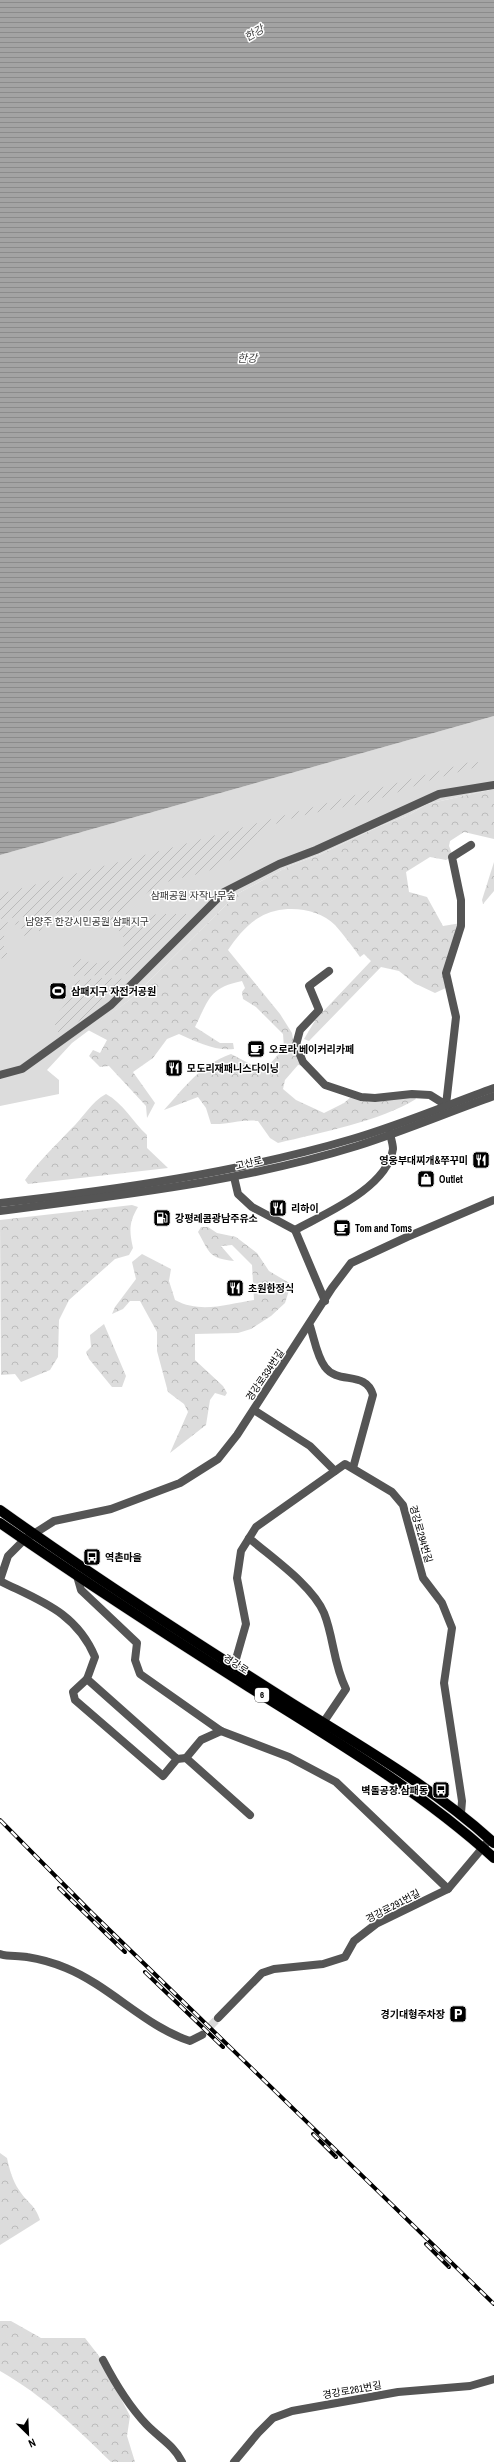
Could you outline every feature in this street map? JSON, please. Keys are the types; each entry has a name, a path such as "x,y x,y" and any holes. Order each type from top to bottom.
{"main road":[{"name":"경강로","path":"0,1510 160,1620 323,1723 461,1813 492,1841"},
{"name":"경강로","path":"0,1523 157,1629 356,1754 413,1793 494,1858"}],"street":[{"path":"0,1075 22,1069 111,1005 224,892 279,864 316,850 439,794 494,785"},
{"path":"329,970 309,986 319,1010 300,1030 296,1045 302,1062 325,1085 361,1097 375,1098 412,1094 430,1095 446,1105 456,1017 446,973 461,926 461,900 452,857 471,845"},
{"name":"고산로","path":"0,1203 187,1176 300,1153 353,1139 494,1088"},
{"name":"고산로","path":"0,1211 151,1191 234,1177 358,1146 494,1096"},
{"path":"295,1230 349,1201 380,1178 393,1149 390,1134"},
{"path":"234,1177 238,1194 252,1207 295,1230 325,1301"},
{"name":"경강로334번길","path":"0,1580 8,1556 24,1540 54,1522 111,1509 180,1483 218,1459 254,1410 351,1263 407,1237 494,1200"},
{"path":"234,1666 246,1624 237,1578 241,1551 256,1527 345,1464 353,1468 373,1395 371,1387 362,1380 335,1374 325,1367 310,1326"},
{"path":"254,1410 310,1446 335,1471"},
{"name":"경강로294번길","path":"353,1468 392,1492 403,1505 422,1578 442,1603 452,1628 444,1682 462,1801 461,1813"},
{"path":"249,1538 316,1596 325,1614 338,1672 346,1689 323,1723"},
{"path":"77,1576 81,1590 137,1643 135,1660 140,1674 221,1731 289,1757 336,1782 448,1889"},
{"path":"0,1580 58,1610 71,1620 90,1645 95,1656 87,1679 73,1692 75,1700 163,1776 177,1759 186,1758 201,1740 221,1731"},
{"path":"87,1679 177,1759"},
{"path":"186,1758 250,1815"},
{"name":"경강로291번길","path":"218,2018 262,1973 274,1969 323,1964 344,1957 354,1941 376,1924 448,1889 483,1848 492,1841"},
{"path":"0,1954 9,1957 26,1957 66,1968 113,1993 173,2035 190,2041 202,2035"},
{"path":"103,2360 124,2399 147,2426 170,2445 182,2462"},
{"name":"경강로261번길","path":"234,2462 258,2433 273,2418 292,2411 398,2392 470,2386 494,2379"}],"green space":[{"name":"남양주 한강시민공원 삼패지구","path":"494,716 494,789 427,804 409,815 380,826 321,854 289,866 237,894 132,998 72,1043 47,1070 59,1080 59,1094 0,1106 0,855"},
{"path":"477,760 479,766 437,778 380,799 283,821 257,833 258,838 246,849 225,863 202,873 174,880 158,886 121,913 94,910 0,919 0,894 174,847"},
{"path":"494,789 494,839 464,832 450,841 449,846 453,856 446,860 430,857 406,872 409,892 427,897 443,926 461,923 451,945 448,987 435,993 414,983 399,971 381,967 309,1041 304,1039 316,1019 371,961 364,954 360,957 335,925 328,919 319,914 299,909 278,910 260,917 242,932 228,950 280,1014 292,1033 295,1051 303,1066 298,1065 285,1080 283,1089 296,1100 324,1113 344,1103 352,1096 414,1096 416,1099 402,1107 368,1120 278,1143 270,1138 258,1121 211,1124 206,1108 198,1097 164,1110 186,1085 210,1064 231,1054 260,1069 269,1065 284,1048 283,1034 256,1007 243,999 242,992 245,988 242,981 223,987 216,991 207,1002 195,1027 220,1043 233,1043 234,1049 220,1049 199,1043 179,1034 167,1039 153,1058 133,1072 155,1103 147,1118 146,1106 109,1066 100,1067 89,1056 93,1050 100,1053 107,1040 88,1030 132,998 237,894 289,866 321,854 380,826 409,815 427,804"},
{"path":"494,862 494,891 483,904 482,900"},
{"path":"160,914 194,914 134,974 74,976 72,960 75,958 93,963 106,962 118,956 122,951 124,940 122,934 109,926 95,923 80,923 59,928 50,922 44,925 40,931 33,931 25,938 23,930 17,924 5,929 3,944 8,956 0,959 0,923 89,915 122,918"},
{"path":"99,978 130,979 109,1000 59,1035 53,1019 68,1001 73,981"},
{"path":"106,1094 118,1102 147,1135 147,1148 168,1168 28,1184 25,1180 36,1166 91,1106"},
{"path":"132,1205 138,1207 131,1222 133,1248 129,1255 115,1259 69,1300 59,1320 58,1357 50,1370 21,1382 15,1374 1,1375 0,1220"},
{"path":"201,1227 208,1227 217,1233 236,1237 257,1253 269,1271 291,1284 285,1303 271,1316 251,1329 238,1333 195,1334 195,1360 223,1386 227,1393 225,1396 215,1393 210,1400 206,1425 170,1453 188,1412 184,1404 168,1392 157,1351 157,1332 140,1301 130,1301 123,1309 112,1314 115,1307 136,1279 132,1262 142,1254 171,1269 169,1281 175,1300 195,1306 214,1307 254,1300 252,1265 232,1245 221,1246 234,1261 225,1260 214,1256 208,1250 198,1232"},
{"path":"104,1324 126,1376 122,1387 112,1387 89,1359 86,1352 91,1347 90,1335"},
{"path":"0,2153 7,2158 17,2187 36,2210 40,2220 0,2245"},
{"path":"0,2321 11,2321 41,2338 85,2338 99,2356 130,2416 127,2436 135,2462 111,2462 72,2424 31,2391 0,2371"}],"water":[{"name":"한강","path":"0,0 494,0 494,716 0,855"}],"tunnel":[{"path":"202,2035 218,2018"}],"railway":[{"path":"0,1820 91,1912 494,2304"},
{"path":"59,1888 125,1952"},
{"path":"145,1972 223,2047"},
{"path":"313,2134 336,2157"},
{"path":"426,2244 449,2267"}],"place":[{"name":"삼패지구 자전거공원","path":"58,991"},
{"name":"오로라 베이커리카페","path":"256,1049"},
{"name":"모도리재패니스다이닝","path":"174,1068"},
{"name":"영웅부대찌개&쭈꾸미","path":"481,1160"},
{"name":"Outlet","path":"426,1179"},
{"name":"리하이","path":"278,1208"},
{"name":"강평레콤광남주유소","path":"162,1218"},
{"name":"Tom and Toms","path":"342,1228"},
{"name":"초원한정식","path":"235,1288"},
{"name":"역촌마을","path":"92,1557"},
{"name":"벽돌공장.삼패동","path":"441,1790"},
{"name":"경기대형주차장","path":"458,2014"}],"park label":[{"name":"삼패공원 자작나무숲","path":"193,895"}]}
